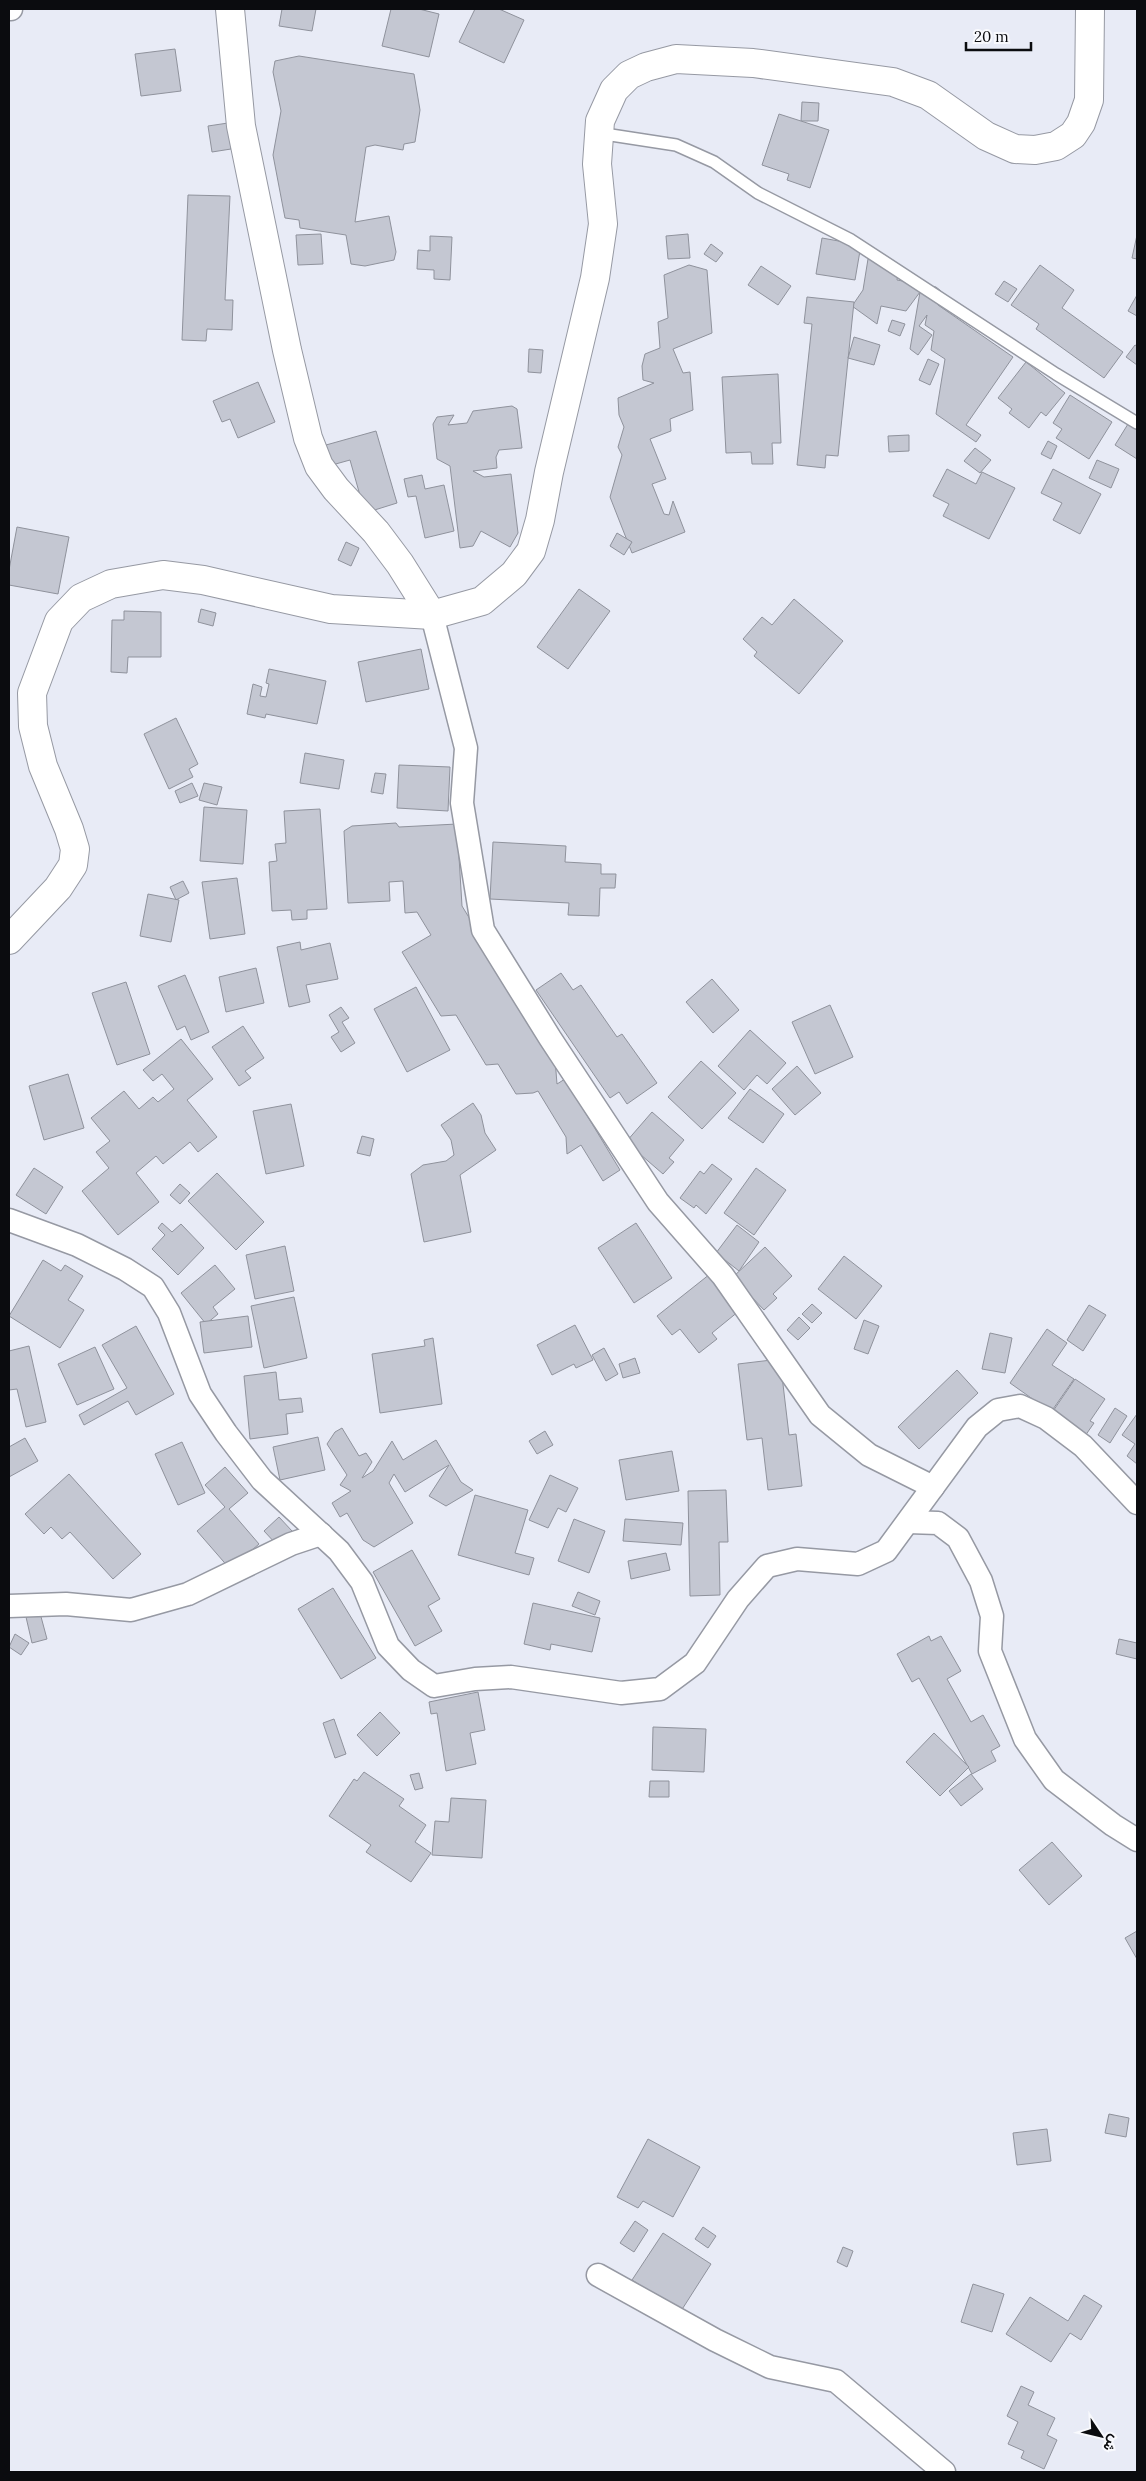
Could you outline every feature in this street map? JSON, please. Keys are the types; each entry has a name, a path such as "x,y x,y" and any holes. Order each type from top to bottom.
{"main road":[{"path":"230,9 241,126 287,350 308,438 319,466 336,489 376,532 400,564 432,615"},
{"path":"9,940 58,888 73,865 75,849 70,829 43,766 32,726 32,693 58,620 81,598 111,584 163,575 203,580 331,609 432,615 482,601 514,574 531,552 595,278 603,224 597,164 600,121 614,90 629,74 646,67 676,60 753,63 893,82 928,95 986,136 1015,149 1035,150 1056,146 1073,135 1081,123 1089,100 1090,9"}],"street":[{"path":"432,615 466,748 462,803 483,930 550,1038 658,1202 722,1276 820,1415 869,1455 933,1487"},
{"path":"9,1220 77,1245 126,1269 153,1287 169,1313 200,1394 226,1433 262,1480 340,1551 362,1582 388,1646 410,1670 434,1686 475,1679 511,1677 621,1693 660,1689 695,1663 738,1599 768,1566 797,1559 858,1564 886,1551 977,1427 998,1410 1020,1406 1046,1418 1083,1446 1137,1504"},
{"path":"908,1522 938,1523 958,1538 981,1582 992,1616 990,1651 1025,1739 1054,1780 1137,1840"},
{"path":"9,1606 66,1604 131,1610 188,1594 282,1548 321,1534"},
{"path":"598,2276 715,2340 770,2367 836,2381 944,2472"}],"lane":[{"path":"598,133 676,145 714,162 758,193 851,240 1056,374 1137,423"}],"building":[{"path":"282,9 316,9 312,31 279,26"},
{"path":"391,9 419,9 439,14 429,57 382,46"},
{"path":"475,9 499,9 524,20 504,63 459,42"},
{"path":"175,49 181,91 141,96 135,54"},
{"path":"299,56 414,74 420,110 415,142 404,144 403,150 375,145 366,147 355,222 389,216 396,252 394,260 365,266 351,264 346,235 300,228 299,220 285,218 273,155 281,111 273,72 275,61"},
{"path":"802,102 819,103 818,121 801,121"},
{"path":"779,114 829,130 810,188 787,180 789,174 762,165"},
{"path":"228,123 231,149 212,152 208,126"},
{"path":"188,195 230,196 225,300 233,300 232,330 207,329 206,341 182,340"},
{"path":"321,234 323,264 298,265 296,235"},
{"path":"688,234 690,258 668,259 666,236"},
{"path":"1137,235 1137,259 1132,258"},
{"path":"430,236 452,237 450,280 434,279 434,270 417,269 418,250 430,251"},
{"path":"822,238 861,245 855,280 816,274"},
{"path":"711,244 723,253 716,262 704,254"},
{"path":"868,259 899,265 897,280 936,287 941,291 938,305 1013,357 966,425 981,435 976,442 936,414 945,359 931,350 934,331 925,325 927,315 919,326 932,335 918,355 910,349 920,292 906,311 881,306 877,324 852,306 863,290"},
{"path":"689,265 707,270 712,333 673,349 683,373 690,372 693,410 670,419 671,431 650,439 666,479 652,484 664,514 669,515 673,501 685,532 632,553 610,497 622,455 618,447 624,427 619,415 618,398 654,383 643,380 642,366 645,354 660,348 658,322 668,318 664,275"},
{"path":"1040,265 1074,290 1062,308 1123,352 1104,378 1036,329 1039,324 1011,305"},
{"path":"761,266 791,286 778,305 748,285"},
{"path":"1004,281 1017,289 1008,302 995,294"},
{"path":"1137,295 1137,316 1128,311"},
{"path":"807,297 854,302 838,456 826,455 825,468 797,465 812,324 804,323"},
{"path":"892,320 905,324 900,336 888,331"},
{"path":"854,337 880,345 874,365 848,358"},
{"path":"1135,345 1137,346 1137,365 1126,357"},
{"path":"529,349 543,350 541,373 528,372"},
{"path":"928,359 939,364 930,385 919,380"},
{"path":"1026,362 1065,393 1046,416 1041,412 1029,428 1009,413 1012,409 998,398"},
{"path":"778,374 781,443 772,443 773,464 752,464 751,452 726,453 722,377"},
{"path":"258,382 275,422 238,438 230,419 222,422 213,401"},
{"path":"1070,395 1112,422 1089,459 1056,438 1062,429 1053,423"},
{"path":"512,406 517,409 522,448 499,450 496,457 497,468 473,471 484,477 511,474 518,533 510,547 481,531 473,546 460,548 450,466 437,459 433,424 437,417 454,415 448,425 467,423 473,411"},
{"path":"1128,424 1137,430 1137,459 1115,445"},
{"path":"376,431 397,503 365,513 350,460 332,465 326,445"},
{"path":"909,435 909,451 889,452 888,436"},
{"path":"1048,441 1057,446 1051,459 1041,454"},
{"path":"975,448 991,460 980,473 964,461"},
{"path":"1097,460 1119,469 1111,488 1089,478"},
{"path":"947,469 976,484 982,472 1015,488 989,539 943,516 949,504 933,496"},
{"path":"1053,469 1101,494 1080,534 1053,520 1062,503 1041,493"},
{"path":"422,475 425,489 444,485 454,531 425,538 416,496 408,497 404,479"},
{"path":"17,527 69,537 58,594 9,585 9,570"},
{"path":"617,533 632,542 624,555 610,546"},
{"path":"346,542 359,548 351,566 338,560"},
{"path":"579,589 610,611 568,669 537,647"},
{"path":"794,599 843,641 799,694 754,656 757,652 743,639 762,617 772,625"},
{"path":"201,609 216,613 213,626 198,622"},
{"path":"124,611 161,612 161,657 128,657 127,673 111,672 112,620 124,620"},
{"path":"421,649 429,689 366,702 358,662"},
{"path":"269,669 326,681 317,724 266,714 265,718 247,714 253,684 262,687 260,696 266,697 269,684 266,683"},
{"path":"176,718 198,764 189,769 193,777 169,789 144,734"},
{"path":"305,753 344,760 339,789 300,783"},
{"path":"399,765 450,767 448,811 397,808"},
{"path":"375,773 386,774 383,794 371,792"},
{"path":"192,783 198,796 180,803 175,791"},
{"path":"204,783 222,787 217,805 199,800"},
{"path":"204,807 247,810 243,864 200,861"},
{"path":"320,809 327,909 307,910 307,919 292,920 291,910 272,911 269,862 277,861 275,844 286,843 284,811"},
{"path":"396,823 399,827 457,824 462,906 555,1059 557,1084 565,1079 620,1170 603,1181 581,1145 567,1154 566,1137 538,1091 516,1094 498,1064 486,1065 456,1015 441,1016 402,952 431,935 417,912 405,913 403,881 389,882 390,901 348,903 344,831 352,826"},
{"path":"493,842 566,846 565,862 601,864 601,874 616,874 615,888 600,888 599,916 568,915 569,903 490,899"},
{"path":"237,878 245,934 210,939 202,882"},
{"path":"183,881 189,893 176,900 170,887"},
{"path":"148,894 179,900 171,942 140,936"},
{"path":"300,942 301,950 330,943 338,979 306,985 310,1002 289,1007 277,947"},
{"path":"256,968 264,1003 226,1012 219,977"},
{"path":"561,973 573,990 581,985 617,1037 622,1034 657,1083 627,1104 619,1092 610,1098 536,990"},
{"path":"185,975 209,1032 191,1040 185,1026 177,1030 158,986"},
{"path":"712,979 739,1010 713,1033 686,1002"},
{"path":"126,982 150,1054 117,1065 92,993"},
{"path":"416,987 450,1050 407,1072 374,1009"},
{"path":"830,1005 853,1057 815,1074 792,1022"},
{"path":"341,1007 349,1018 342,1022 355,1043 341,1052 331,1037 339,1032 329,1015"},
{"path":"243,1026 264,1058 245,1071 251,1078 239,1086 212,1047"},
{"path":"750,1030 786,1063 767,1084 757,1075 744,1090 718,1066"},
{"path":"181,1039 213,1079 187,1100 217,1137 198,1152 190,1142 163,1164 156,1156 136,1173 159,1202 118,1235 82,1191 109,1168 96,1152 110,1141 91,1118 124,1091 139,1109 153,1097 158,1102 174,1089 162,1074 153,1081 143,1070"},
{"path":"701,1061 736,1093 702,1129 668,1097"},
{"path":"797,1066 821,1093 795,1115 772,1089"},
{"path":"68,1074 84,1128 44,1140 29,1086"},
{"path":"750,1089 784,1114 763,1143 728,1118"},
{"path":"473,1103 481,1115 485,1133 496,1150 460,1175 471,1232 424,1242 411,1174 423,1165 446,1161 454,1155 451,1140 441,1125"},
{"path":"291,1104 304,1166 266,1174 253,1111"},
{"path":"652,1112 684,1140 669,1158 674,1162 663,1174 626,1142"},
{"path":"362,1136 374,1139 370,1156 357,1153"},
{"path":"712,1164 732,1179 706,1214 696,1205 694,1208 680,1198 700,1171 704,1174"},
{"path":"34,1168 63,1187 46,1214 16,1195"},
{"path":"756,1168 786,1190 754,1235 724,1213"},
{"path":"217,1173 264,1222 236,1250 188,1201"},
{"path":"180,1184 190,1193 180,1204 170,1195"},
{"path":"162,1223 172,1232 181,1224 204,1248 178,1275 152,1249 165,1235 158,1228"},
{"path":"636,1223 672,1278 634,1303 598,1248"},
{"path":"737,1225 759,1242 739,1271 716,1253"},
{"path":"285,1246 294,1291 255,1299 246,1255"},
{"path":"765,1247 792,1276 773,1294 777,1298 764,1310 733,1277"},
{"path":"844,1256 882,1286 856,1319 818,1289"},
{"path":"43,1260 61,1271 65,1265 83,1276 68,1300 84,1310 60,1348 9,1316"},
{"path":"215,1265 235,1289 213,1307 218,1314 206,1324 181,1293"},
{"path":"710,1274 739,1311 712,1333 717,1339 699,1353 680,1329 672,1335 657,1316"},
{"path":"294,1297 307,1358 264,1368 251,1306"},
{"path":"812,1304 822,1313 812,1323 802,1314"},
{"path":"1089,1305 1106,1315 1083,1351 1067,1340"},
{"path":"248,1316 252,1347 204,1353 200,1322"},
{"path":"799,1317 810,1328 798,1340 787,1330"},
{"path":"864,1320 879,1326 868,1354 854,1349"},
{"path":"575,1325 593,1360 576,1368 574,1364 552,1375 537,1345"},
{"path":"136,1326 174,1394 136,1415 128,1401 84,1425 79,1415 127,1388 102,1345"},
{"path":"1047,1329 1067,1343 1052,1365 1074,1379 1051,1412 1010,1383"},
{"path":"990,1333 1012,1338 1005,1373 982,1369"},
{"path":"433,1338 442,1404 380,1413 372,1354 425,1346 424,1340"},
{"path":"29,1346 46,1422 26,1427 17,1389 9,1390 9,1351"},
{"path":"95,1347 114,1389 77,1405 58,1364"},
{"path":"604,1348 618,1374 606,1381 592,1355"},
{"path":"635,1358 640,1373 623,1378 619,1364"},
{"path":"780,1359 789,1435 796,1434 802,1486 768,1490 762,1438 747,1440 738,1364"},
{"path":"957,1370 978,1393 919,1449 898,1427"},
{"path":"276,1372 279,1400 301,1398 303,1412 286,1414 288,1434 250,1439 244,1376"},
{"path":"1075,1379 1105,1399 1090,1421 1094,1423 1085,1436 1051,1414"},
{"path":"1115,1408 1127,1416 1110,1443 1098,1435"},
{"path":"1137,1414 1137,1464 1127,1456 1135,1444 1122,1435"},
{"path":"342,1428 359,1456 366,1453 372,1462 362,1478 373,1471 392,1441 403,1460 436,1440 461,1482 473,1490 446,1506 429,1496 449,1465 405,1492 394,1474 389,1483 413,1523 374,1547 363,1540 347,1513 340,1517 332,1503 351,1491 340,1485 347,1475 327,1444 335,1432"},
{"path":"545,1431 553,1445 537,1454 529,1441"},
{"path":"318,1437 325,1470 280,1480 273,1447"},
{"path":"25,1438 38,1461 9,1477 9,1447"},
{"path":"182,1442 205,1493 178,1505 155,1454"},
{"path":"672,1451 679,1491 626,1500 619,1460"},
{"path":"225,1467 248,1493 229,1509 259,1544 230,1569 197,1531 225,1507 205,1485"},
{"path":"69,1474 141,1554 113,1579 70,1532 62,1539 51,1527 44,1534 25,1514"},
{"path":"550,1475 578,1488 566,1512 558,1508 548,1528 529,1520"},
{"path":"726,1490 728,1542 719,1542 720,1595 690,1596 688,1491"},
{"path":"475,1495 528,1510 515,1553 534,1558 529,1575 458,1555"},
{"path":"279,1517 292,1531 277,1545 264,1531"},
{"path":"574,1519 605,1531 589,1573 558,1561"},
{"path":"625,1519 683,1523 681,1545 623,1541"},
{"path":"412,1550 440,1599 428,1606 442,1631 415,1646 373,1572"},
{"path":"666,1553 670,1570 631,1579 628,1561"},
{"path":"333,1588 376,1658 341,1679 298,1609"},
{"path":"578,1592 600,1601 595,1615 572,1606"},
{"path":"533,1603 600,1618 592,1652 551,1644 550,1650 524,1644"},
{"path":"40,1613 47,1639 32,1643 26,1617"},
{"path":"15,1634 29,1643 21,1655 9,1647"},
{"path":"929,1636 931,1641 941,1636 961,1671 947,1679 971,1722 983,1715 1000,1746 991,1751 996,1761 972,1774 919,1678 912,1682 897,1654"},
{"path":"1119,1639 1137,1643 1137,1659 1116,1654"},
{"path":"478,1692 485,1730 470,1733 476,1764 446,1771 437,1713 431,1714 429,1702"},
{"path":"380,1712 400,1733 377,1756 357,1735"},
{"path":"334,1719 346,1754 335,1758 323,1723"},
{"path":"653,1727 706,1729 704,1772 652,1770"},
{"path":"934,1733 969,1767 940,1796 906,1762"},
{"path":"364,1772 404,1799 399,1806 426,1825 415,1842 431,1853 411,1882 366,1852 371,1845 329,1816 354,1779 357,1781"},
{"path":"419,1773 423,1788 415,1790 410,1775"},
{"path":"971,1774 983,1789 961,1806 949,1791"},
{"path":"650,1781 669,1781 669,1797 649,1797"},
{"path":"451,1798 486,1800 482,1858 432,1855 435,1821 449,1822"},
{"path":"1052,1842 1082,1876 1049,1905 1019,1870"},
{"path":"1137,1931 1137,1959 1125,1938"},
{"path":"1109,2114 1129,2118 1126,2137 1105,2133"},
{"path":"1047,2129 1051,2161 1017,2165 1013,2133"},
{"path":"648,2139 700,2167 673,2217 643,2201 638,2208 617,2197"},
{"path":"635,2221 648,2230 634,2252 620,2243"},
{"path":"703,2227 716,2236 708,2248 695,2239"},
{"path":"663,2233 711,2264 681,2311 632,2280"},
{"path":"843,2247 853,2251 847,2267 837,2262"},
{"path":"973,2284 1004,2294 992,2332 961,2322"},
{"path":"1084,2295 1102,2306 1081,2340 1070,2333 1051,2362 1006,2334 1030,2297 1068,2321"},
{"path":"1021,2386 1034,2392 1028,2405 1055,2418 1047,2435 1057,2440 1044,2469 1021,2458 1024,2451 1008,2444 1018,2422 1007,2416"}]}
